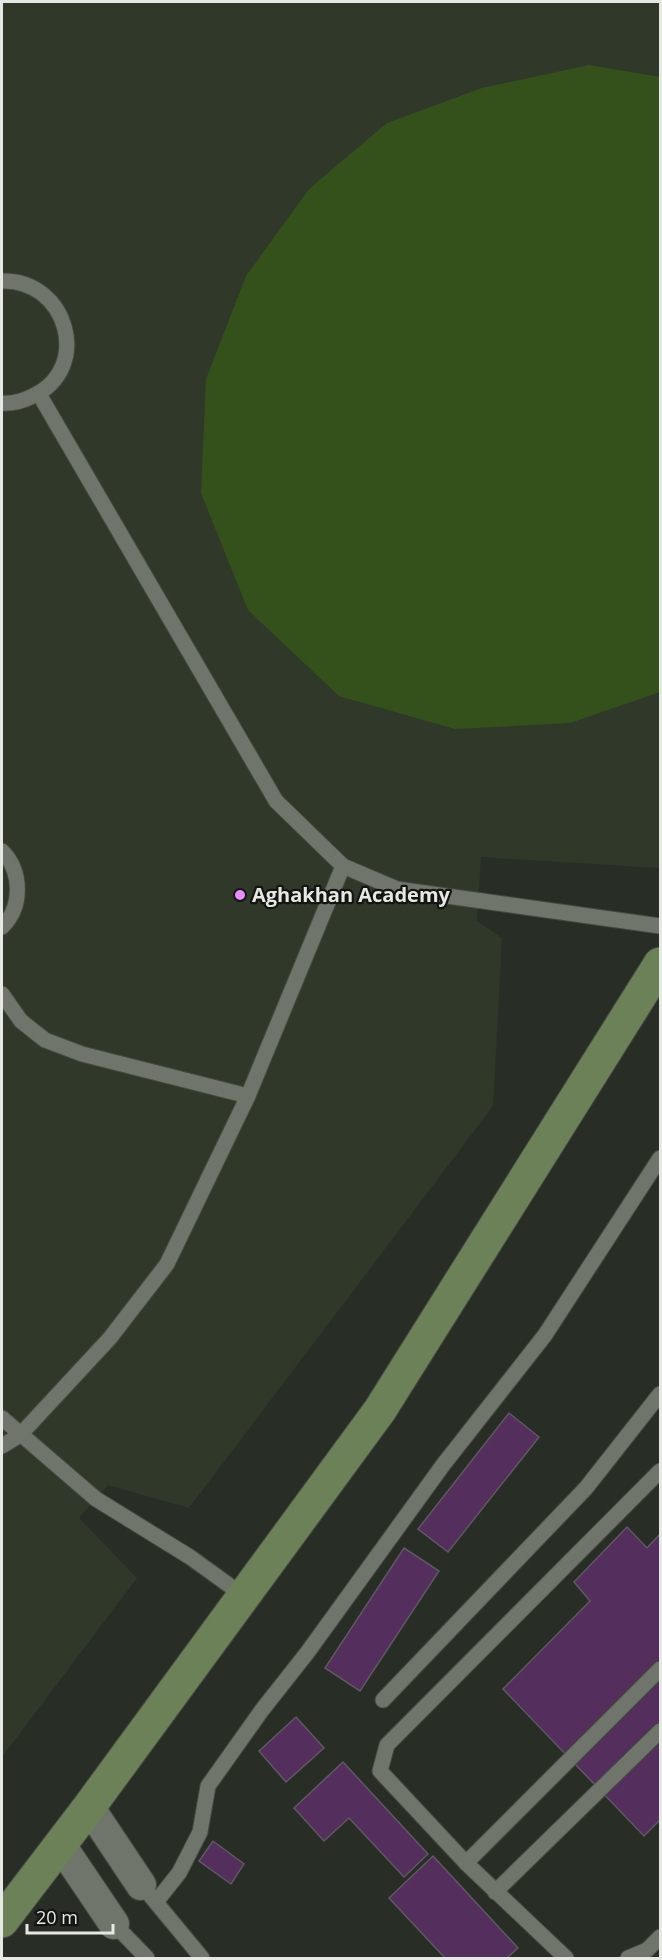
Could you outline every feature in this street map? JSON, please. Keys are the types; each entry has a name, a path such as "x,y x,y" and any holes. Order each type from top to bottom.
{"street":[{"path":"2,1922 380,1410 660,964"},
{"path":"89,1807 149,1893"},
{"path":"60,1844 114,1924"}],"lane":[{"path":"2,281 13,280 43,293 55,305 63,320 67,336 66,353 61,369 51,383 39,394 24,401 2,403"},
{"path":"39,394 276,801 343,866 397,889 660,926"},
{"path":"2,851 14,868 18,887 15,905 2,927"},
{"path":"2,1446 20,1435 110,1338 167,1264 248,1096 343,866"},
{"path":"2,994 21,1021 45,1040 82,1054 248,1096"},
{"path":"202,1959 149,1893 179,1873 200,1832 208,1786 443,1465 545,1335 660,1158"},
{"path":"383,1700 586,1488 660,1394"},
{"path":"2,1418 96,1499 189,1557 244,1596"},
{"path":"566,1959 466,1863 380,1771 387,1744 660,1471"},
{"path":"466,1863 660,1669"},
{"path":"495,1892 660,1731"},
{"path":"114,1924 147,1959"},
{"path":"628,1959 647,1950 660,1937"}],"shaded area":[{"name":"Aghakhan Academy","path":"2,2 660,2 660,868 481,857 477,921 502,938 493,1106 189,1508 108,1485 79,1518 137,1578 2,1757"}],"green space":[{"path":"589,65 660,77 660,692 570,723 455,729 339,696 248,610 201,493 206,379 246,276 309,189 387,123 482,88"}],"building":[{"path":"509,1413 539,1437 448,1552 418,1529"},
{"path":"627,1527 647,1548 660,1534 660,1820 644,1836 503,1689 590,1601 574,1582"},
{"path":"404,1548 439,1571 360,1691 325,1668"},
{"path":"296,1717 324,1748 286,1782 259,1751"},
{"path":"343,1762 428,1854 404,1877 349,1818 324,1841 294,1808"},
{"path":"213,1841 244,1864 231,1884 199,1861"},
{"path":"433,1856 518,1948 507,1958 445,1958 389,1898"}],"place":[{"name":"Aghakhan Academy","path":"240,895"}]}
